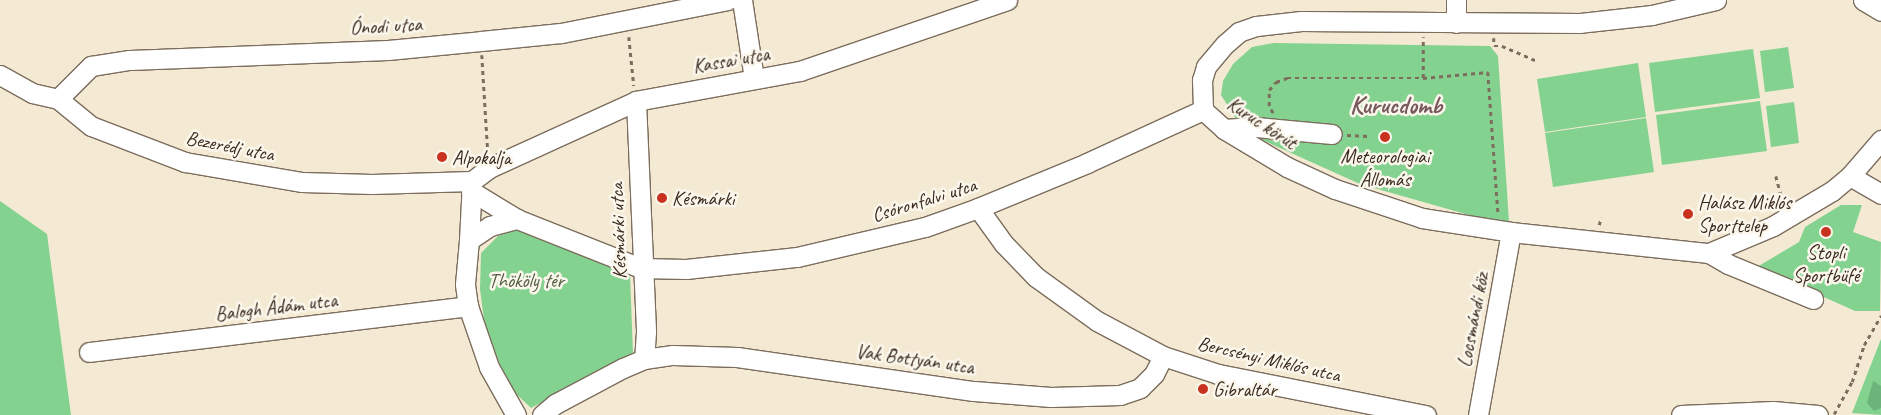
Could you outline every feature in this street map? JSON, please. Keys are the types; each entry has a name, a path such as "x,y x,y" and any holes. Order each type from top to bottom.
{"street":[{"name":"Ónodi utca","path":"58,99 91,66 130,60 388,50 561,33 728,0"},
{"path":"742,0 754,78"},
{"name":"Kassai utca","path":"471,186 489,168 636,101 800,71 1007,0"},
{"path":"1456,0 1456,23"},
{"name":"Kuruc körút","path":"1716,0 1652,15 1614,20 1456,23 1301,21 1256,26 1239,32 1225,44 1206,67 1202,80 1203,110 1224,129 1287,168 1385,207 1422,218 1505,226 1709,253 1728,264 1813,299"},
{"path":"1863,0 1881,11"},
{"name":"Bezerédj utca","path":"0,75 32,93 58,99 91,126 130,143 185,162 302,182 471,186"},
{"name":"Késmárki utca","path":"636,101 641,268 646,332 644,360"},
{"name":"Csóronfalvi utca","path":"641,268 686,268 796,257 925,227 978,208 1087,163 1203,110"},
{"path":"1224,129 1256,127 1332,134"},
{"name":"Kuruc körút","path":"1709,253 1726,248 1789,217 1850,176 1881,140"},
{"path":"1850,176 1881,194"},
{"path":"471,186 517,219 641,268"},
{"path":"471,186 465,284 468,306 489,367 516,415"},
{"name":"Bercsényi Miklós utca","path":"978,208 1004,244 1036,277 1098,322 1163,356 1218,374 1426,415"},
{"path":"469,240 490,226 517,219"},
{"name":"Locsmándi köz","path":"1478,415 1505,226"},
{"name":"Balogh Ádám utca","path":"89,352 468,306"},
{"name":"Vak Bottyán utca","path":"644,360 700,354 974,390 1051,397 1120,395 1140,388 1154,374 1163,356"},
{"path":"542,415 582,389 644,360"},
{"path":"1681,415 1773,411 1818,415"}],"path":[{"path":"627,20 636,101"},
{"path":"1423,78 1424,23"},
{"path":"1494,39 1494,46 1502,46 1535,60"},
{"path":"481,41 489,168"},
{"path":"1275,116 1269,106 1269,90 1276,82 1287,78 1423,78 1488,72 1505,226"},
{"path":"1776,176 1778,191 1789,217"},
{"path":"1834,415 1852,382 1864,346 1881,316"}],"green space":[{"path":"1274,43 1490,46 1498,56 1509,222 1476,217 1360,184 1229,125 1236,119 1221,95 1223,81 1233,64 1252,47"},
{"path":"1788,47 1794,88 1765,92 1760,51"},
{"path":"1753,49 1760,98 1655,112 1649,63"},
{"path":"1638,63 1646,117 1545,132 1537,79"},
{"path":"1760,101 1767,151 1662,165 1656,115"},
{"path":"1794,102 1799,143 1771,147 1766,106"},
{"path":"1646,118 1654,172 1553,187 1545,133"},
{"path":"0,201 47,234 71,415 0,415"},
{"path":"1841,205 1862,205 1853,232 1881,242 1880,311 1855,311 1757,267 1799,242 1805,227"},
{"name":"Thököly tér","path":"520,229 630,274 633,354 531,408 512,390 486,335 480,289 481,253 498,236"},
{"path":"1881,339 1881,415 1852,413"},
{"path":"1873,381 1881,386 1881,408 1874,411 1867,403"}],"place":[{"name":"Meteorologiai Állomás","path":"1385,137"},
{"name":"Alpokalja","path":"442,157"},
{"name":"Késmárki","path":"662,198"},
{"name":"Halász Miklós Sporttelep","path":"1688,214"},
{"name":"Stopli Sportbüfé","path":"1826,232"},
{"name":"Gibraltár","path":"1203,389"}],"district":[{"name":"Kurucdomb","path":"1396,105"}]}
